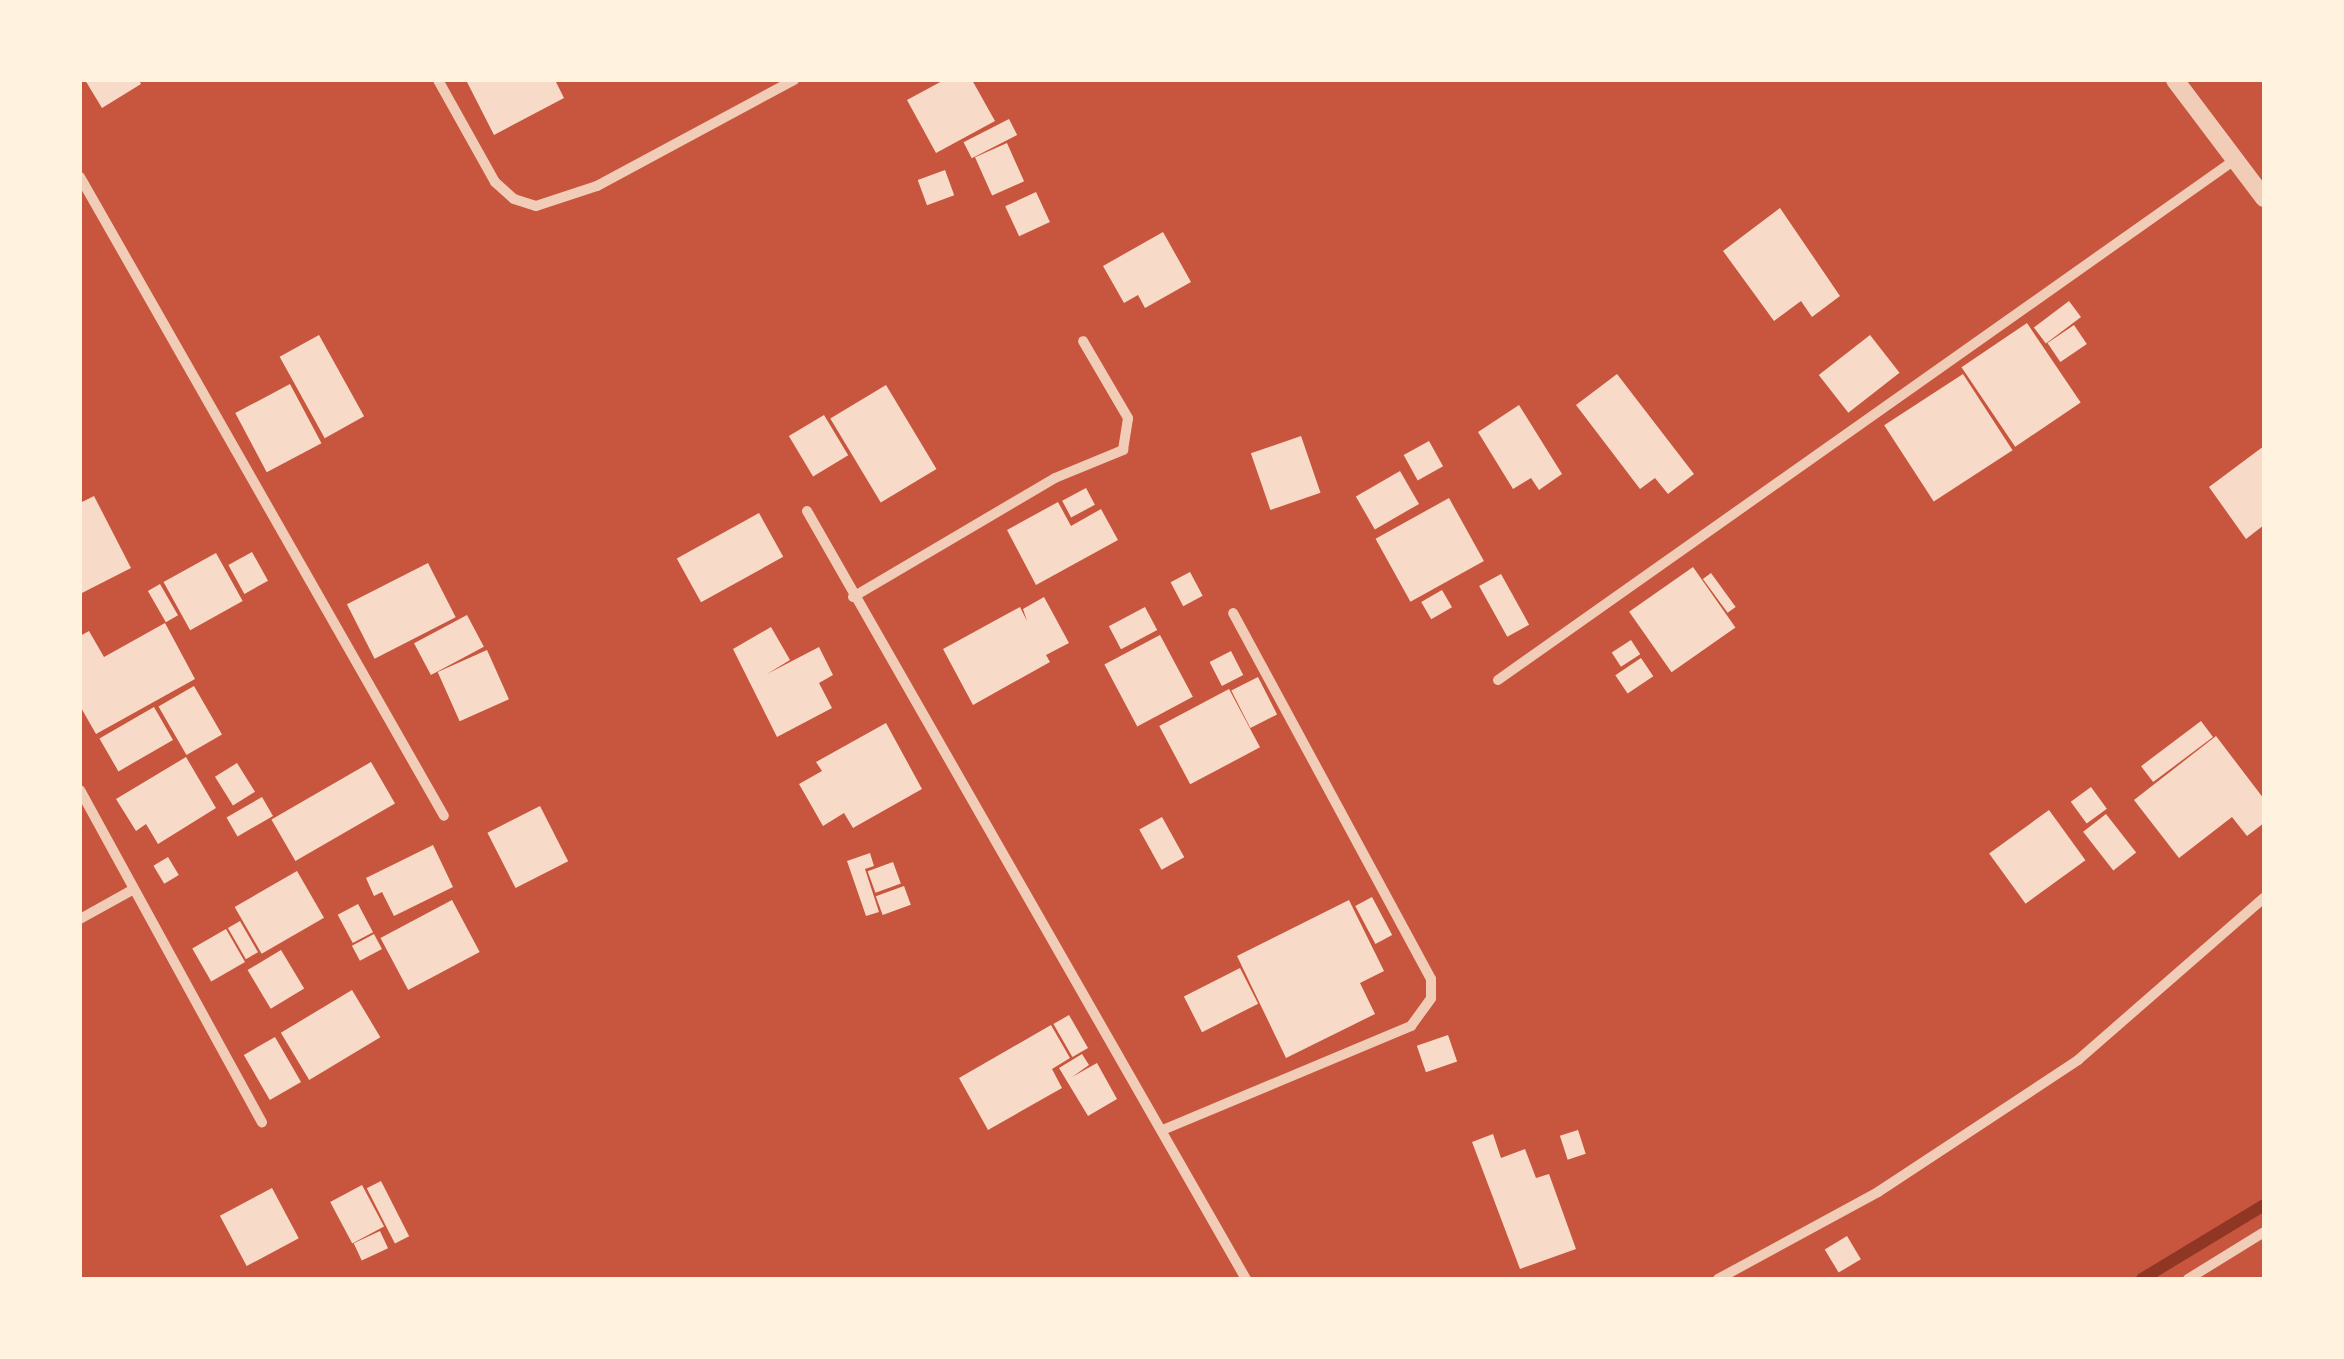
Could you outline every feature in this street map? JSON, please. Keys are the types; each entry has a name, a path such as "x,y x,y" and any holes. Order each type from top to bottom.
{"street":[{"path":"438,80 495,182 514,199 536,206 597,186 794,80"},
{"path":"2174,80 2264,198"},
{"path":"1498,680 2236,160"},
{"path":"80,177 444,816"},
{"path":"853,597 1055,478 1123,450 1128,418 1083,341"},
{"path":"806,511 1165,1128 1246,1279"},
{"path":"1165,1128 1411,1026 1431,998 1432,979 1233,613"},
{"path":"80,790 262,1123"},
{"path":"80,918 132,890"},
{"path":"1718,1279 1878,1192 2078,1060 2264,898"},
{"path":"2188,1279 2264,1232"}],"building":[{"path":"85,80 139,80 141,84 102,108"},
{"path":"466,80 555,80 564,98 494,135"},
{"path":"944,80 972,80 995,121 936,153 907,100"},
{"path":"1009,119 1017,135 972,158 964,142"},
{"path":"1007,143 1024,181 992,196 975,157"},
{"path":"945,170 954,195 927,205 918,180"},
{"path":"1036,192 1050,222 1019,236 1005,206"},
{"path":"1780,208 1840,296 1812,317 1801,301 1774,321 1723,251"},
{"path":"1163,232 1191,282 1145,308 1138,295 1124,303 1103,266"},
{"path":"2069,301 2081,317 2046,343 2034,327"},
{"path":"2027,323 2081,403 2015,447 1962,367"},
{"path":"2074,325 2087,344 2060,362 2047,343"},
{"path":"319,335 364,416 325,438 280,357"},
{"path":"1870,335 1900,373 1848,413 1819,375"},
{"path":"1617,374 1694,474 1668,494 1655,478 1640,489 1576,405"},
{"path":"1963,374 2013,450 1934,502 1884,425"},
{"path":"290,384 321,443 267,472 235,413"},
{"path":"886,385 936,469 881,502 830,418"},
{"path":"1519,405 1562,474 1539,490 1531,478 1513,489 1478,432"},
{"path":"824,415 848,455 813,476 789,436"},
{"path":"1301,436 1321,493 1270,510 1251,453"},
{"path":"1429,441 1443,466 1418,480 1404,455"},
{"path":"2264,446 2264,525 2246,539 2209,487"},
{"path":"1400,471 1419,504 1375,529 1356,496"},
{"path":"1086,488 1095,505 1071,517 1062,501"},
{"path":"94,496 131,568 80,594 80,503"},
{"path":"1449,498 1484,561 1410,602 1376,539"},
{"path":"1058,502 1071,526 1101,509 1118,540 1036,585 1007,530"},
{"path":"759,513 783,557 701,602 677,559"},
{"path":"252,552 268,581 244,594 228,565"},
{"path":"216,553 243,601 190,630 164,582"},
{"path":"428,563 456,617 375,659 347,604"},
{"path":"1693,567 1735,628 1672,672 1629,612"},
{"path":"1190,572 1203,596 1183,606 1171,582"},
{"path":"1711,573 1736,607 1728,613 1703,579"},
{"path":"1501,574 1529,625 1507,637 1479,586"},
{"path":"160,584 178,615 166,622 148,591"},
{"path":"1442,590 1452,607 1431,619 1421,602"},
{"path":"1044,597 1069,643 1046,655 1050,662 973,705 943,649 1020,607 1027,621 1023,609"},
{"path":"1145,607 1157,630 1121,649 1109,626"},
{"path":"467,615 484,647 431,675 414,643"},
{"path":"165,623 195,679 96,734 80,706 80,636 89,631 104,657"},
{"path":"771,627 790,660 767,674 819,647 833,675 819,683 832,708 777,737 733,649"},
{"path":"1160,635 1193,697 1137,726 1104,665"},
{"path":"1631,640 1640,654 1621,667 1612,653"},
{"path":"487,650 509,699 460,721 438,672"},
{"path":"1231,651 1243,675 1222,686 1210,662"},
{"path":"1641,658 1653,676 1628,694 1615,675"},
{"path":"1258,677 1277,714 1250,728 1231,691"},
{"path":"194,686 222,734 186,755 158,706"},
{"path":"1229,689 1260,747 1190,784 1159,726"},
{"path":"154,707 173,740 118,771 99,738"},
{"path":"2201,721 2213,737 2153,782 2141,766"},
{"path":"886,723 922,789 853,828 844,813 823,826 799,784 822,771 816,762"},
{"path":"2216,736 2264,799 2264,823 2247,836 2232,817 2179,858 2134,800"},
{"path":"186,757 216,808 158,844 146,824 136,831 116,799"},
{"path":"371,762 395,804 295,861 271,820"},
{"path":"237,763 255,792 233,806 215,777"},
{"path":"2091,787 2107,809 2087,824 2071,802"},
{"path":"262,797 273,816 237,837 226,817"},
{"path":"540,806 568,861 516,888 487,833"},
{"path":"2049,810 2085,860 2026,904 1989,853"},
{"path":"2106,814 2136,853 2113,870 2083,832"},
{"path":"1162,817 1184,857 1162,870 1139,830"},
{"path":"433,845 453,887 394,916 382,892 374,896 366,878"},
{"path":"870,853 874,866 865,869 879,912 866,916 847,861"},
{"path":"168,857 179,875 164,884 153,866"},
{"path":"893,862 901,884 875,893 868,871"},
{"path":"297,871 324,918 262,954 235,907"},
{"path":"904,886 911,905 883,915 876,896"},
{"path":"1372,897 1392,935 1375,944 1355,906"},
{"path":"452,900 480,952 408,990 380,938"},
{"path":"1349,900 1384,971 1360,983 1375,1014 1286,1058 1237,956"},
{"path":"358,904 373,932 353,943 338,915"},
{"path":"240,921 258,952 246,959 228,928"},
{"path":"226,929 245,962 211,981 192,948"},
{"path":"374,934 382,949 360,961 352,946"},
{"path":"281,950 304,989 271,1009 248,970"},
{"path":"1240,968 1258,1004 1202,1032 1184,997"},
{"path":"352,990 380,1037 309,1080 281,1033"},
{"path":"1069,1015 1088,1048 1072,1057 1053,1024"},
{"path":"1051,1025 1070,1058 1052,1069 1062,1088 988,1130 959,1078"},
{"path":"1448,1035 1457,1061 1426,1072 1417,1046"},
{"path":"275,1037 301,1082 270,1100 244,1055"},
{"path":"1082,1054 1089,1065 1072,1077 1097,1063 1117,1099 1088,1116 1059,1068"},
{"path":"1578,1130 1586,1154 1568,1160 1560,1136"},
{"path":"1493,1134 1501,1158 1525,1149 1536,1178 1549,1174 1576,1249 1520,1269 1472,1142"},
{"path":"381,1181 409,1236 395,1244 367,1188"},
{"path":"362,1185 384,1226 352,1243 330,1202"},
{"path":"272,1188 299,1238 247,1266 220,1216"},
{"path":"380,1231 388,1248 362,1260 354,1243"},
{"path":"1847,1236 1861,1259 1839,1273 1825,1249"}],"waterway":[{"path":"2142,1279 2264,1205"}]}
